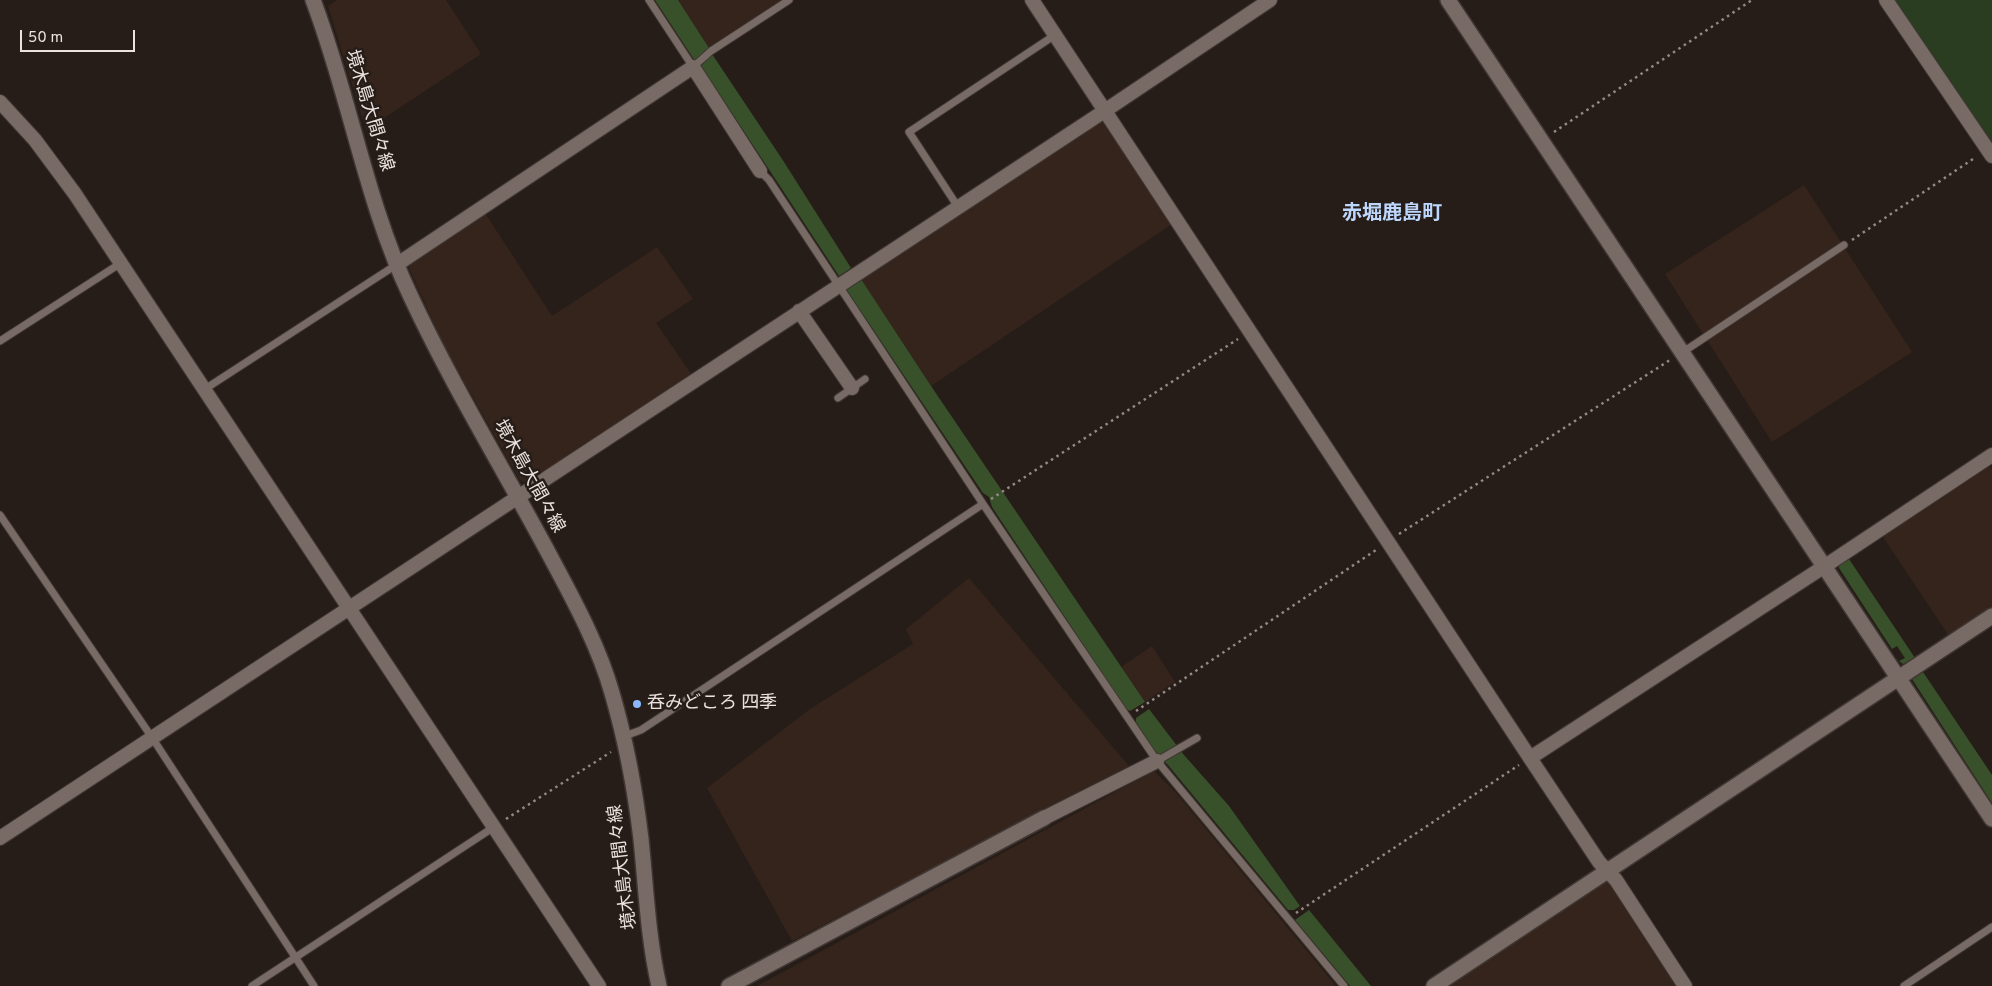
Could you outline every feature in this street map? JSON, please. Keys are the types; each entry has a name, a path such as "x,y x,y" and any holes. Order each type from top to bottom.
{"street":[{"name":"境木島大間々線","path":"313,0 330,49 396,265 440,356 519,497 592,640 612,692 625,742 640,830 652,948 658,986"},
{"path":"1032,0 1530,758 1599,862 1616,880 1685,986"},
{"path":"0,838 153,739 1270,0"},
{"path":"1448,0 1992,819"},
{"path":"1886,0 1990,153"},
{"path":"396,265 693,67 760,172"},
{"path":"0,102 56,167 205,389 599,986"},
{"path":"799,311 852,388"},
{"path":"1530,758 1992,455"},
{"path":"1434,986 1992,616"},
{"path":"729,986 1044,818 1157,761"}],"lane":[{"path":"649,0 693,67 711,51 789,0"},
{"path":"958,207 909,132 1055,35"},
{"path":"760,172 769,180 1126,718 1157,761 1344,986"},
{"path":"1683,352 1844,245"},
{"path":"0,341 121,263"},
{"path":"205,389 396,265"},
{"path":"838,398 865,379"},
{"path":"625,742 983,504"},
{"path":"0,515 153,739 314,986"},
{"path":"1157,761 1197,738"},
{"path":"252,986 494,827"},
{"path":"1904,986 1992,928"}],"path":[{"path":"1542,140 1752,0"},
{"path":"1844,245 1990,153"},
{"path":"983,504 1250,332"},
{"path":"1126,718 1388,541 1683,352"},
{"path":"494,827 625,742"},
{"path":"1289,918 1530,758"}],"shaded area":[{"path":"337,0 446,0 481,54 366,130 328,6"},
{"path":"678,0 782,0 709,48"},
{"path":"1103,121 1108,124 1172,224 931,386 861,279"},
{"path":"1804,185 1912,352 1772,442 1665,274"},
{"path":"485,213 552,316 657,247 693,299 656,323 692,375 528,483 520,480 446,350 409,268 410,262"},
{"path":"1988,463 1992,470 1992,607 1949,636 1881,534"},
{"path":"969,578 1129,766 792,941 707,788 810,709 913,644 906,629"},
{"path":"1152,646 1175,682 1145,702 1121,667"},
{"path":"1154,771 1177,794 1336,986 757,986"},
{"path":"1607,880 1677,986 1449,986"}],"green space":[{"path":"655,0 678,0 709,48 695,61"},
{"path":"1893,0 1992,0 1991,142"},
{"path":"712,54 784,162 851,268 839,276 701,66"},
{"path":"861,279 931,386 1145,702 1130,711 1126,709 992,507 989,497 983,493 846,289"},
{"path":"1847,556 1915,658 1903,664 1899,661 1905,658 1897,646 1892,649 1839,568 1839,561"},
{"path":"1923,672 1992,775 1992,803 1912,679"},
{"path":"1149,709 1184,755 1229,806 1300,906 1294,910 1288,910 1156,753 1136,723 1136,718"},
{"path":"1309,910 1371,986 1350,986 1295,920"}],"place":[{"name":"呑みどころ 四季","path":"637,704"}],"district":[{"name":"赤堀鹿島町","path":"1392,215"}]}
